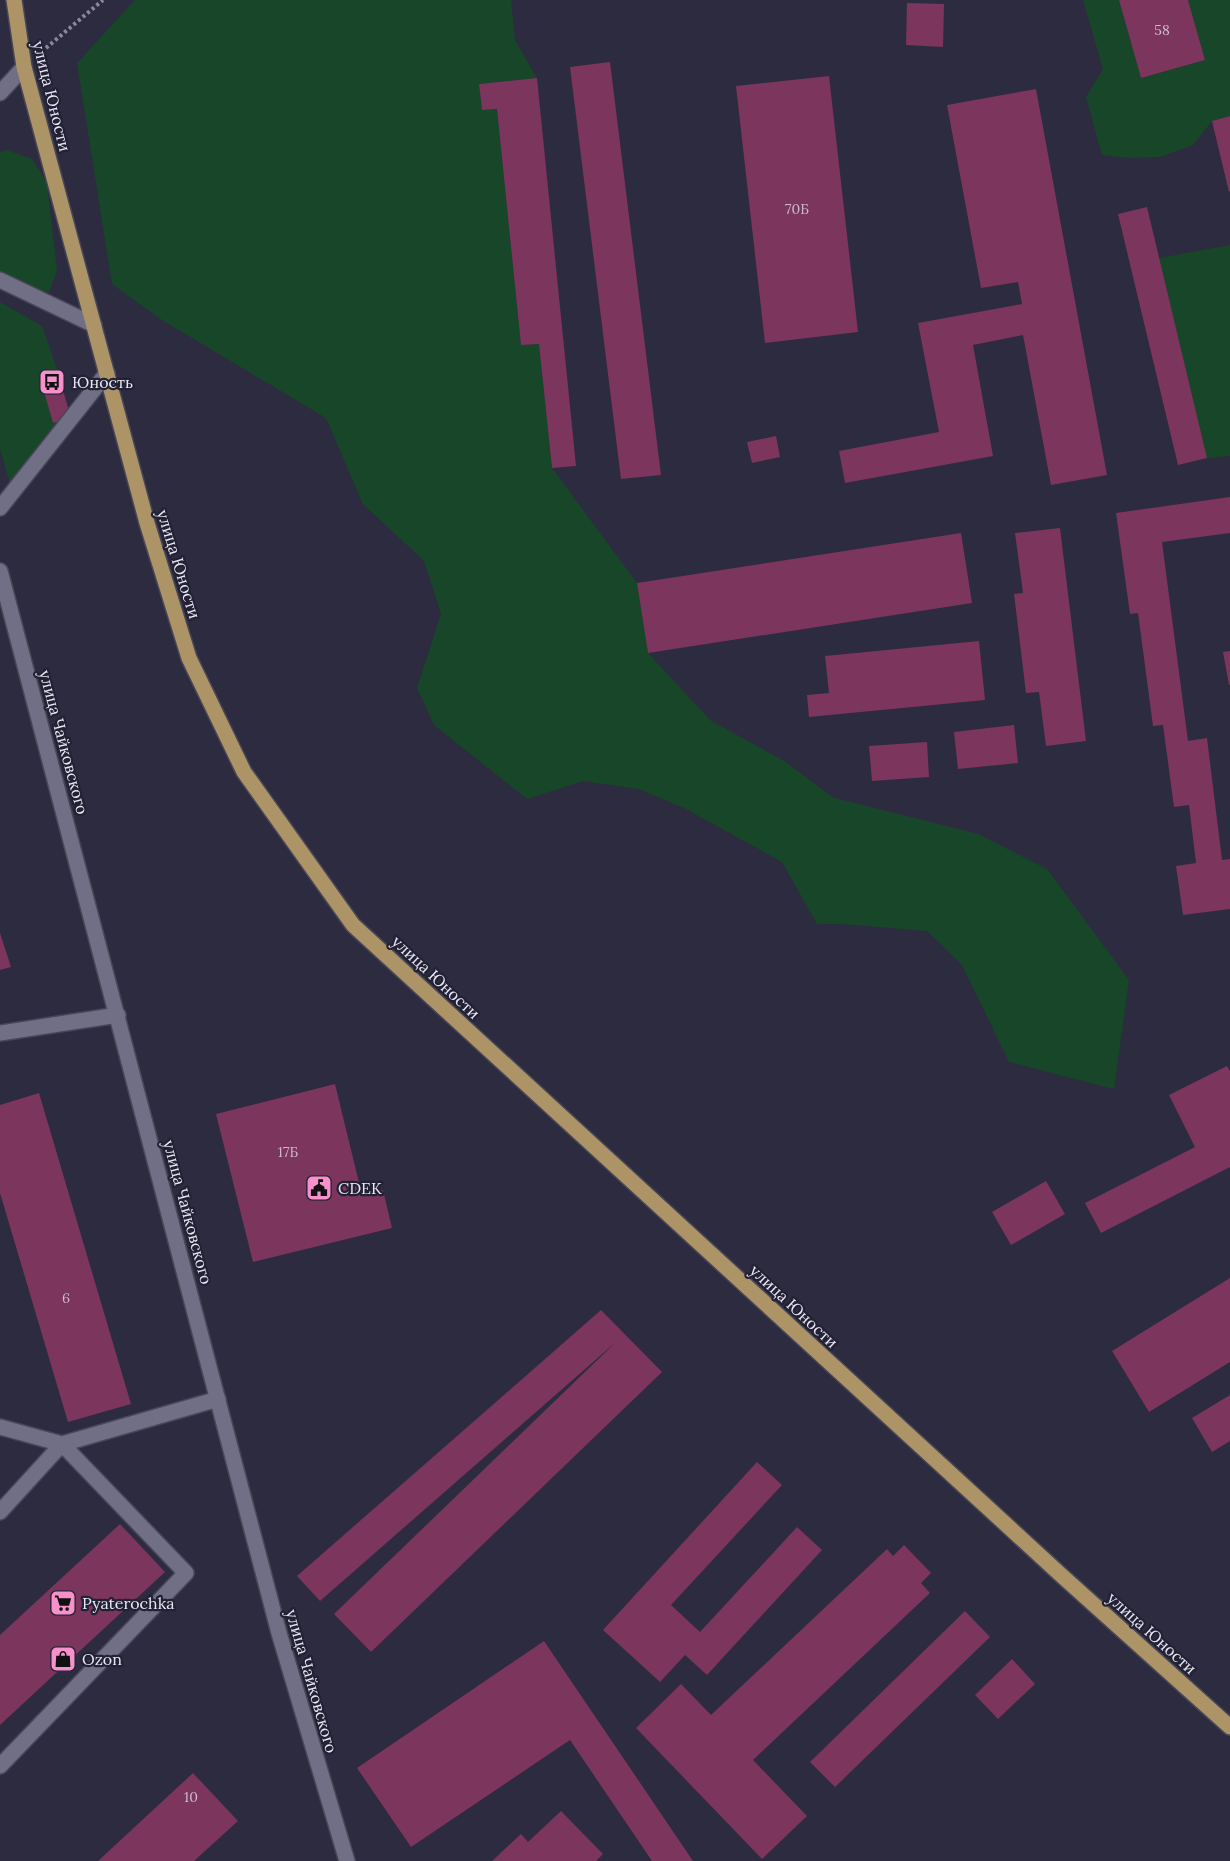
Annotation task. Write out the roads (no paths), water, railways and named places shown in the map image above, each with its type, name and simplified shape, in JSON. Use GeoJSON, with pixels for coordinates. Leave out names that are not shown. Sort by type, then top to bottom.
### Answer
{"type":"FeatureCollection","features":[{"type":"Feature","properties":{"kind":"main road","name":"улица Юности"},"geometry":{"type":"LineString","coordinates":[[14,0],[24,67],[147,523],[189,658],[243,772],[353,925],[1052,1568],[1230,1727]]}},
{"type":"Feature","properties":{"kind":"street"},"geometry":{"type":"LineString","coordinates":[[0,93],[24,67]]}},
{"type":"Feature","properties":{"kind":"street"},"geometry":{"type":"LineString","coordinates":[[0,280],[94,325]]}},
{"type":"Feature","properties":{"kind":"street"},"geometry":{"type":"LineString","coordinates":[[0,508],[107,373]]}},
{"type":"Feature","properties":{"kind":"street","name":"улица Чайковского"},"geometry":{"type":"LineString","coordinates":[[0,571],[279,1633],[346,1861]]}},
{"type":"Feature","properties":{"kind":"street"},"geometry":{"type":"LineString","coordinates":[[0,1033],[118,1015]]}},
{"type":"Feature","properties":{"kind":"street"},"geometry":{"type":"LineString","coordinates":[[0,1512],[62,1444],[218,1399]]}},
{"type":"Feature","properties":{"kind":"street"},"geometry":{"type":"LineString","coordinates":[[0,1427],[62,1444],[186,1573],[0,1766]]}},
{"type":"Feature","properties":{"kind":"place","name":"Юность"},"geometry":{"type":"Point","coordinates":[52,382]}},
{"type":"Feature","properties":{"kind":"place","name":"CDEK"},"geometry":{"type":"Point","coordinates":[319,1188]}},
{"type":"Feature","properties":{"kind":"place","name":"Pyaterochka"},"geometry":{"type":"Point","coordinates":[63,1603]}},
{"type":"Feature","properties":{"kind":"place","name":"Ozon"},"geometry":{"type":"Point","coordinates":[63,1659]}}]}
